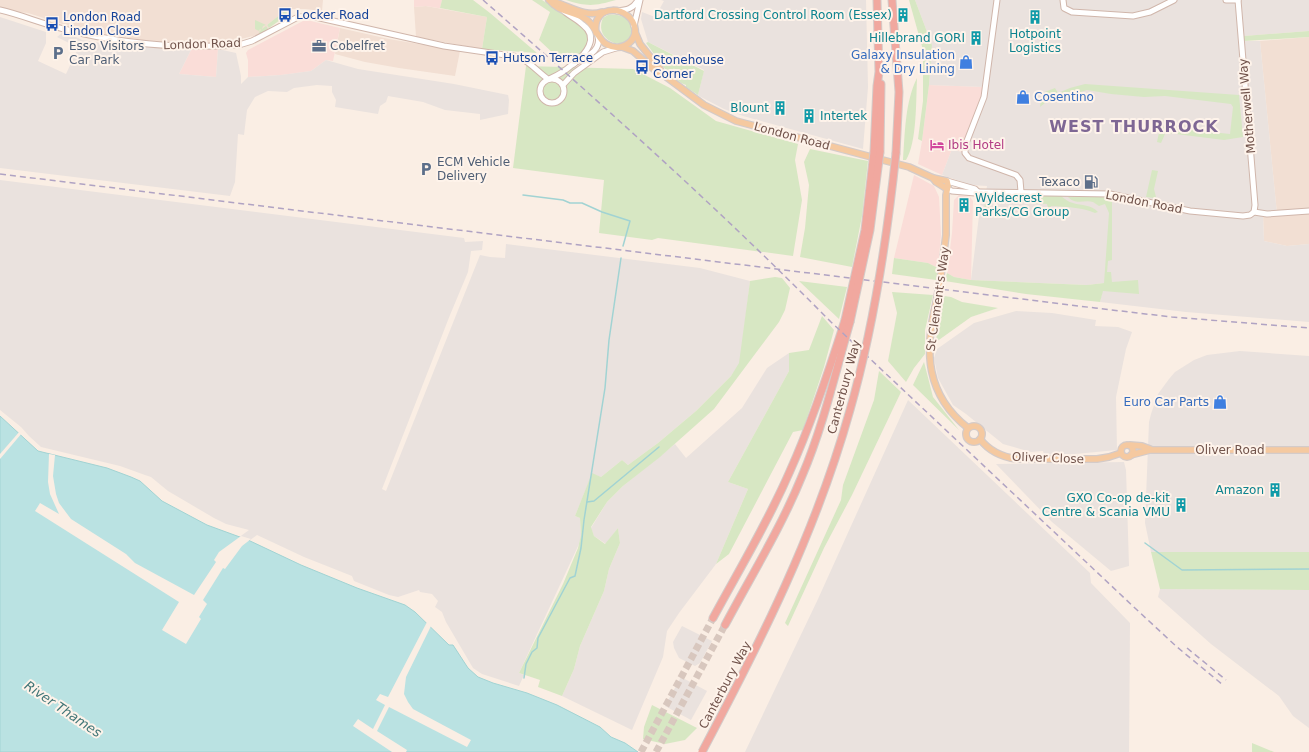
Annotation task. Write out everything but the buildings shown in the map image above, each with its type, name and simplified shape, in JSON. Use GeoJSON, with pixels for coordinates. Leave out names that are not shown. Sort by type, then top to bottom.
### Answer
{"type":"FeatureCollection","features":[{"type":"Feature","properties":{"kind":"highway","name":"Canterbury Way"},"geometry":{"type":"LineString","coordinates":[[725,625],[784,515],[803,475],[817,435],[841,343],[848,305],[861,252],[877,152],[877,86],[879,72],[877,0]]}},
{"type":"Feature","properties":{"kind":"highway","name":"Canterbury Way"},"geometry":{"type":"LineString","coordinates":[[702,752],[745,671],[780,600],[804,544],[838,451],[859,377],[875,303],[887,231],[896,153],[899,92],[892,0]]}},
{"type":"Feature","properties":{"kind":"highway","name":"Canterbury Way"},"geometry":{"type":"LineString","coordinates":[[713,618],[772,509],[790,472],[815,413],[841,343]]}},
{"type":"Feature","properties":{"kind":"main road"},"geometry":{"type":"LineString","coordinates":[[550,1],[588,13],[597,14],[616,11],[629,17],[634,26],[635,32],[630,42],[619,47],[605,44],[588,21],[563,10],[550,1]]}},
{"type":"Feature","properties":{"kind":"main road"},"geometry":{"type":"LineString","coordinates":[[597,35],[595,24],[599,16],[606,12]]}},
{"type":"Feature","properties":{"kind":"main road","name":"London Road"},"geometry":{"type":"LineString","coordinates":[[635,32],[640,44],[660,69],[661,73]]}},
{"type":"Feature","properties":{"kind":"main road","name":"London Road"},"geometry":{"type":"LineString","coordinates":[[619,47],[630,49],[657,72],[661,73],[704,105],[736,121],[909,167],[933,178],[947,181]]}},
{"type":"Feature","properties":{"kind":"main road","name":"London Road"},"geometry":{"type":"LineString","coordinates":[[933,178],[936,182],[947,189]]}},
{"type":"Feature","properties":{"kind":"main road","name":"St Clement's Way"},"geometry":{"type":"LineString","coordinates":[[947,181],[946,235],[941,275],[931,327],[930,348],[933,376],[938,391],[948,409],[968,428]]}},
{"type":"Feature","properties":{"kind":"main road","name":"St Clement's Way"},"geometry":{"type":"LineString","coordinates":[[974,426],[980,429],[982,433],[980,439],[976,442],[968,439],[966,432],[968,428],[974,426]]}},
{"type":"Feature","properties":{"kind":"main road","name":"Oliver Close"},"geometry":{"type":"LineString","coordinates":[[980,439],[992,450],[1004,456],[1016,459],[1097,459],[1110,457],[1121,453]]}},
{"type":"Feature","properties":{"kind":"main road"},"geometry":{"type":"LineString","coordinates":[[1126,445],[1130,445],[1133,450],[1131,455],[1125,457],[1121,453],[1123,446],[1126,445]]}},
{"type":"Feature","properties":{"kind":"main road","name":"Oliver Road"},"geometry":{"type":"LineString","coordinates":[[1130,445],[1142,446],[1150,450]]}},
{"type":"Feature","properties":{"kind":"main road","name":"Oliver Road"},"geometry":{"type":"LineString","coordinates":[[1131,455],[1150,450],[1309,450]]}},
{"type":"Feature","properties":{"kind":"street"},"geometry":{"type":"LineString","coordinates":[[616,11],[630,10],[639,0]]}},
{"type":"Feature","properties":{"kind":"street"},"geometry":{"type":"LineString","coordinates":[[634,26],[639,0]]}},
{"type":"Feature","properties":{"kind":"street"},"geometry":{"type":"LineString","coordinates":[[997,0],[984,97],[965,146],[965,153],[969,158],[1016,175],[1020,180],[1021,192]]}},
{"type":"Feature","properties":{"kind":"street"},"geometry":{"type":"LineString","coordinates":[[1063,0],[1064,8],[1072,12],[1133,16],[1150,12],[1174,0]]}},
{"type":"Feature","properties":{"kind":"street"},"geometry":{"type":"LineString","coordinates":[[1226,0],[1238,0]]}},
{"type":"Feature","properties":{"kind":"street","name":"Motherwell Way"},"geometry":{"type":"LineString","coordinates":[[1238,0],[1255,205],[1254,212]]}},
{"type":"Feature","properties":{"kind":"street","name":"London Road"},"geometry":{"type":"LineString","coordinates":[[0,10],[66,30],[160,45],[239,44],[252,41],[298,17],[311,16],[444,46],[519,57],[529,63],[537,72],[549,79]]}},
{"type":"Feature","properties":{"kind":"street"},"geometry":{"type":"LineString","coordinates":[[563,10],[585,26],[590,34],[590,45],[574,64]]}},
{"type":"Feature","properties":{"kind":"street"},"geometry":{"type":"LineString","coordinates":[[549,79],[559,81],[563,85],[564,92],[561,99],[556,103],[545,101],[539,91],[541,85],[549,79],[590,55],[598,43],[597,35]]}},
{"type":"Feature","properties":{"kind":"street"},"geometry":{"type":"LineString","coordinates":[[563,85],[574,73],[603,52],[619,47]]}},
{"type":"Feature","properties":{"kind":"street"},"geometry":{"type":"LineString","coordinates":[[537,72],[541,85]]}},
{"type":"Feature","properties":{"kind":"street","name":"London Road"},"geometry":{"type":"LineString","coordinates":[[947,181],[975,189],[978,192]]}},
{"type":"Feature","properties":{"kind":"street","name":"London Road"},"geometry":{"type":"LineString","coordinates":[[947,189],[952,191],[975,193],[1021,192],[1110,194],[1190,211],[1243,216],[1250,215],[1254,212],[1267,214],[1309,212]]}},
{"type":"Feature","properties":{"kind":"shaded area"},"geometry":{"type":"Polygon","coordinates":[[[0,0],[323,0],[322,11],[288,9],[267,25],[269,28],[261,34],[227,42],[167,44],[81,30],[28,13],[0,10],[0,0]]]}},
{"type":"Feature","properties":{"kind":"shaded area"},"geometry":{"type":"Polygon","coordinates":[[[414,0],[442,0],[440,8],[438,8],[426,6],[414,7],[414,0]]]}},
{"type":"Feature","properties":{"kind":"shaded area"},"geometry":{"type":"Polygon","coordinates":[[[661,0],[866,0],[868,87],[863,149],[743,116],[724,109],[699,96],[704,70],[648,42],[641,19],[642,12],[655,17],[664,1],[661,0]]]}},
{"type":"Feature","properties":{"kind":"shaded area"},"geometry":{"type":"Polygon","coordinates":[[[915,0],[1309,0],[1309,31],[1244,36],[1244,41],[1260,41],[1277,214],[1263,214],[1264,241],[1287,246],[1309,244],[1309,322],[1186,312],[1100,302],[1104,283],[1087,285],[971,280],[981,200],[986,192],[987,186],[971,185],[942,175],[952,149],[964,153],[985,87],[929,85],[932,45],[915,0]]]}},
{"type":"Feature","properties":{"kind":"shaded area"},"geometry":{"type":"Polygon","coordinates":[[[426,6],[487,17],[482,49],[416,37],[414,7],[426,6]]]}},
{"type":"Feature","properties":{"kind":"shaded area"},"geometry":{"type":"Polygon","coordinates":[[[0,17],[46,32],[46,43],[38,61],[66,74],[79,46],[75,46],[57,37],[62,33],[72,35],[82,40],[129,47],[138,46],[191,50],[179,74],[216,77],[218,49],[236,53],[241,76],[241,84],[248,77],[311,71],[326,60],[358,69],[454,84],[508,95],[508,114],[480,120],[480,114],[445,110],[423,102],[388,96],[386,102],[380,106],[378,114],[335,107],[336,100],[332,92],[332,86],[317,85],[294,88],[287,92],[268,91],[255,97],[247,110],[244,135],[238,134],[235,182],[230,196],[0,168],[0,17]]]}},
{"type":"Feature","properties":{"kind":"shaded area"},"geometry":{"type":"Polygon","coordinates":[[[303,21],[311,21],[340,28],[333,61],[326,60],[311,71],[248,77],[248,60],[246,53],[248,50],[303,21]]]}},
{"type":"Feature","properties":{"kind":"shaded area"},"geometry":{"type":"Polygon","coordinates":[[[340,28],[389,39],[460,51],[455,76],[365,62],[335,54],[340,28]]]}},
{"type":"Feature","properties":{"kind":"shaded area"},"geometry":{"type":"Polygon","coordinates":[[[1309,37],[1309,244],[1287,246],[1264,241],[1263,214],[1277,214],[1260,41],[1309,37]]]}},
{"type":"Feature","properties":{"kind":"shaded area"},"geometry":{"type":"Polygon","coordinates":[[[218,49],[216,77],[179,74],[191,50],[218,49]]]}},
{"type":"Feature","properties":{"kind":"shaded area"},"geometry":{"type":"Polygon","coordinates":[[[929,85],[985,87],[965,153],[952,149],[942,175],[918,164],[929,85]]]}},
{"type":"Feature","properties":{"kind":"shaded area"},"geometry":{"type":"Polygon","coordinates":[[[914,175],[934,186],[939,197],[941,235],[938,268],[928,263],[894,258],[914,175]]]}},
{"type":"Feature","properties":{"kind":"shaded area"},"geometry":{"type":"Polygon","coordinates":[[[0,180],[464,238],[465,242],[483,241],[482,250],[471,251],[468,272],[382,489],[386,491],[480,255],[505,258],[506,244],[700,268],[750,281],[740,363],[731,376],[696,411],[658,443],[628,465],[622,460],[601,477],[592,474],[575,516],[580,518],[581,535],[579,544],[519,673],[524,675],[519,686],[482,674],[473,668],[446,622],[442,612],[435,607],[438,601],[432,594],[420,592],[419,590],[398,597],[389,595],[354,581],[352,576],[304,557],[257,535],[242,546],[225,569],[223,568],[203,600],[229,640],[295,682],[292,687],[245,657],[247,653],[228,641],[212,617],[204,615],[208,614],[202,612],[199,617],[201,619],[186,644],[162,630],[179,602],[35,511],[40,503],[59,514],[50,494],[47,475],[49,454],[55,455],[53,476],[56,494],[59,503],[71,519],[126,554],[135,563],[195,595],[216,562],[214,560],[219,552],[249,530],[226,524],[214,518],[168,491],[151,477],[120,466],[41,447],[21,427],[0,410],[0,180]]]}},
{"type":"Feature","properties":{"kind":"shaded area"},"geometry":{"type":"Polygon","coordinates":[[[959,195],[970,197],[973,201],[971,280],[954,277],[947,273],[954,200],[959,195]]]}},
{"type":"Feature","properties":{"kind":"shaded area"},"geometry":{"type":"Polygon","coordinates":[[[1016,311],[1052,313],[1096,320],[1095,326],[1118,327],[1132,332],[1126,349],[1116,397],[1117,450],[1044,455],[1043,451],[1031,452],[1003,444],[953,405],[938,378],[934,358],[937,349],[974,323],[1016,311]]]}},
{"type":"Feature","properties":{"kind":"shaded area"},"geometry":{"type":"Polygon","coordinates":[[[1240,351],[1309,356],[1309,552],[1151,552],[1145,523],[1149,422],[1158,394],[1175,372],[1194,360],[1207,355],[1240,351]]]}},
{"type":"Feature","properties":{"kind":"shaded area"},"geometry":{"type":"Polygon","coordinates":[[[789,353],[789,371],[728,482],[748,489],[716,564],[667,631],[663,657],[632,730],[562,696],[574,669],[580,646],[604,591],[609,569],[620,543],[618,528],[606,544],[594,536],[591,528],[607,502],[623,486],[675,444],[686,458],[742,408],[767,368],[789,353]]]}},
{"type":"Feature","properties":{"kind":"shaded area"},"geometry":{"type":"Polygon","coordinates":[[[908,400],[1090,573],[1091,583],[1130,623],[1129,752],[745,752],[818,599],[908,400]]]}},
{"type":"Feature","properties":{"kind":"shaded area"},"geometry":{"type":"Polygon","coordinates":[[[1124,462],[1126,470],[1129,566],[1111,571],[1052,522],[996,464],[1124,462]]]}},
{"type":"Feature","properties":{"kind":"shaded area"},"geometry":{"type":"Polygon","coordinates":[[[1160,589],[1309,590],[1309,728],[1293,716],[1279,696],[1211,644],[1158,597],[1160,589]]]}},
{"type":"Feature","properties":{"kind":"shaded area"},"geometry":{"type":"Polygon","coordinates":[[[682,626],[712,641],[700,663],[695,666],[679,658],[674,648],[673,642],[682,626]]]}},
{"type":"Feature","properties":{"kind":"shaded area"},"geometry":{"type":"Polygon","coordinates":[[[681,677],[707,691],[691,720],[665,706],[681,677]]]}},
{"type":"Feature","properties":{"kind":"green space"},"geometry":{"type":"Polygon","coordinates":[[[442,0],[473,0],[537,53],[482,49],[487,17],[440,8],[442,0]]]}},
{"type":"Feature","properties":{"kind":"green space"},"geometry":{"type":"Polygon","coordinates":[[[532,0],[542,0],[583,26],[589,35],[588,46],[584,52],[576,55],[554,54],[539,40],[550,12],[532,0]]]}},
{"type":"Feature","properties":{"kind":"green space"},"geometry":{"type":"Polygon","coordinates":[[[566,0],[616,0],[602,4],[586,5],[566,0]]]}},
{"type":"Feature","properties":{"kind":"green space"},"geometry":{"type":"Polygon","coordinates":[[[909,0],[915,0],[932,45],[922,141],[918,139],[923,101],[923,50],[909,0]]]}},
{"type":"Feature","properties":{"kind":"green space"},"geometry":{"type":"Polygon","coordinates":[[[286,10],[287,14],[269,28],[267,25],[286,10]]]}},
{"type":"Feature","properties":{"kind":"green space"},"geometry":{"type":"Polygon","coordinates":[[[608,15],[624,17],[630,22],[633,30],[630,39],[619,44],[610,41],[604,36],[601,23],[603,18],[608,15]]]}},
{"type":"Feature","properties":{"kind":"green space"},"geometry":{"type":"Polygon","coordinates":[[[255,20],[266,25],[263,26],[262,29],[266,26],[268,29],[260,34],[260,29],[259,31],[255,29],[255,20]]]}},
{"type":"Feature","properties":{"kind":"green space"},"geometry":{"type":"Polygon","coordinates":[[[1309,31],[1309,37],[1244,41],[1244,36],[1309,31]]]}},
{"type":"Feature","properties":{"kind":"green space"},"geometry":{"type":"Polygon","coordinates":[[[648,42],[704,71],[698,95],[665,69],[646,43],[648,42]]]}},
{"type":"Feature","properties":{"kind":"green space"},"geometry":{"type":"Polygon","coordinates":[[[526,66],[633,69],[670,88],[716,121],[798,144],[795,160],[802,200],[793,256],[658,238],[652,240],[599,233],[604,180],[513,168],[526,66]]]}},
{"type":"Feature","properties":{"kind":"green space"},"geometry":{"type":"Polygon","coordinates":[[[917,78],[914,132],[910,152],[906,160],[903,160],[908,107],[917,78]]]}},
{"type":"Feature","properties":{"kind":"green space"},"geometry":{"type":"Polygon","coordinates":[[[1085,84],[1239,95],[1243,137],[1224,140],[1168,133],[1165,134],[1161,143],[1157,142],[1160,128],[1164,127],[1230,134],[1233,107],[1231,104],[1165,96],[1144,97],[1111,94],[1087,90],[1061,98],[1051,98],[1040,107],[1042,93],[1055,88],[1058,93],[1085,84]]]}},
{"type":"Feature","properties":{"kind":"green space"},"geometry":{"type":"Polygon","coordinates":[[[810,149],[868,161],[862,216],[852,267],[800,257],[805,228],[809,185],[804,162],[810,149]]]}},
{"type":"Feature","properties":{"kind":"green space"},"geometry":{"type":"Polygon","coordinates":[[[1152,170],[1158,171],[1154,189],[1156,197],[1154,198],[1146,197],[1152,170]]]}},
{"type":"Feature","properties":{"kind":"green space"},"geometry":{"type":"Polygon","coordinates":[[[988,196],[1061,196],[1070,202],[1089,206],[1098,212],[1095,213],[1079,208],[1051,206],[1050,209],[1048,209],[1047,204],[992,201],[992,205],[986,214],[984,214],[985,198],[988,196]]]}},
{"type":"Feature","properties":{"kind":"green space"},"geometry":{"type":"Polygon","coordinates":[[[1092,196],[1109,198],[1112,202],[1112,260],[1108,261],[1107,272],[1111,272],[1112,282],[1138,280],[1139,294],[1103,291],[1100,302],[1026,294],[945,281],[947,273],[954,277],[971,280],[1087,285],[1104,283],[1109,213],[1105,204],[1099,206],[1090,201],[1077,202],[1068,197],[1092,196]]]}},
{"type":"Feature","properties":{"kind":"green space"},"geometry":{"type":"Polygon","coordinates":[[[894,258],[928,263],[938,268],[936,280],[892,274],[894,258]]]}},
{"type":"Feature","properties":{"kind":"green space"},"geometry":{"type":"Polygon","coordinates":[[[775,277],[782,278],[790,288],[785,310],[779,322],[714,409],[660,457],[623,486],[607,502],[591,527],[594,536],[605,544],[618,528],[620,543],[609,569],[604,591],[580,646],[574,669],[562,696],[538,687],[540,680],[519,673],[563,584],[578,548],[581,535],[580,518],[575,516],[592,473],[601,477],[622,460],[628,465],[658,443],[696,411],[731,376],[739,363],[750,281],[775,277]]]}},
{"type":"Feature","properties":{"kind":"green space"},"geometry":{"type":"Polygon","coordinates":[[[799,281],[847,287],[839,319],[799,281]]]}},
{"type":"Feature","properties":{"kind":"green space"},"geometry":{"type":"Polygon","coordinates":[[[892,292],[933,295],[925,330],[925,354],[914,368],[906,382],[888,361],[897,313],[892,292]]]}},
{"type":"Feature","properties":{"kind":"green space"},"geometry":{"type":"Polygon","coordinates":[[[944,296],[951,297],[962,302],[998,308],[971,317],[936,342],[939,314],[944,296]]]}},
{"type":"Feature","properties":{"kind":"green space"},"geometry":{"type":"Polygon","coordinates":[[[822,316],[834,330],[824,367],[803,430],[793,432],[729,554],[716,564],[748,489],[728,482],[789,371],[789,353],[809,350],[822,316]]]}},
{"type":"Feature","properties":{"kind":"green space"},"geometry":{"type":"Polygon","coordinates":[[[924,362],[933,397],[959,430],[913,385],[924,362]]]}},
{"type":"Feature","properties":{"kind":"green space"},"geometry":{"type":"Polygon","coordinates":[[[879,371],[901,392],[852,495],[824,548],[788,626],[785,623],[841,500],[843,485],[874,400],[879,371]]]}},
{"type":"Feature","properties":{"kind":"green space"},"geometry":{"type":"Polygon","coordinates":[[[1151,552],[1309,552],[1309,590],[1160,589],[1151,552]]]}},
{"type":"Feature","properties":{"kind":"green space"},"geometry":{"type":"Polygon","coordinates":[[[652,705],[697,728],[685,740],[665,744],[643,739],[644,727],[652,705]]]}},
{"type":"Feature","properties":{"kind":"green space"},"geometry":{"type":"Polygon","coordinates":[[[1252,743],[1274,752],[1252,752],[1252,743]]]}},
{"type":"Feature","properties":{"kind":"water","name":"River Thames"},"geometry":{"type":"Polygon","coordinates":[[[0,416],[38,451],[107,468],[131,477],[140,481],[162,501],[207,525],[248,540],[301,565],[357,588],[405,605],[415,612],[449,645],[453,645],[468,668],[478,677],[527,693],[557,705],[600,727],[611,737],[625,743],[638,752],[0,752],[0,416]]]}},
{"type":"Feature","properties":{"kind":"pier"},"geometry":{"type":"Polygon","coordinates":[[[20,431],[22,433],[0,459],[0,454],[20,431]]]}},
{"type":"Feature","properties":{"kind":"pier"},"geometry":{"type":"Polygon","coordinates":[[[49,454],[55,455],[53,476],[59,503],[71,519],[126,554],[135,563],[194,595],[216,562],[214,560],[219,552],[241,536],[251,539],[242,546],[225,569],[223,568],[203,600],[207,604],[199,617],[201,619],[186,644],[162,630],[179,602],[35,511],[40,503],[59,514],[50,494],[48,482],[49,454]]]}},
{"type":"Feature","properties":{"kind":"pier"},"geometry":{"type":"Polygon","coordinates":[[[427,622],[431,626],[406,677],[404,694],[413,709],[471,740],[467,747],[389,707],[377,731],[407,750],[406,752],[392,752],[353,726],[358,719],[373,729],[385,705],[376,700],[380,694],[388,697],[427,622]]]}},
{"type":"Feature","properties":{"kind":"waterway"},"geometry":{"type":"LineString","coordinates":[[523,195],[563,200],[570,203],[582,203],[602,212],[630,221],[623,246]]}},
{"type":"Feature","properties":{"kind":"waterway"},"geometry":{"type":"LineString","coordinates":[[524,678],[526,664],[532,652],[537,648],[538,638],[570,578],[575,576],[581,548],[605,388],[609,340],[621,258]]}},
{"type":"Feature","properties":{"kind":"waterway"},"geometry":{"type":"LineString","coordinates":[[587,502],[594,501],[659,447]]}},
{"type":"Feature","properties":{"kind":"waterway"},"geometry":{"type":"LineString","coordinates":[[1145,543],[1182,570],[1309,569]]}},
{"type":"Feature","properties":{"kind":"tunnel"},"geometry":{"type":"LineString","coordinates":[[641,752],[713,618]]}},
{"type":"Feature","properties":{"kind":"tunnel"},"geometry":{"type":"LineString","coordinates":[[656,752],[725,625]]}},
{"type":"Feature","properties":{"kind":"railway"},"geometry":{"type":"LineString","coordinates":[[483,0],[660,158],[747,239],[831,322],[1136,609],[1177,647],[1223,685]]}},
{"type":"Feature","properties":{"kind":"railway"},"geometry":{"type":"LineString","coordinates":[[0,174],[1095,308],[1172,317],[1309,328]]}},
{"type":"Feature","properties":{"kind":"railway"},"geometry":{"type":"LineString","coordinates":[[1187,648],[1226,680]]}},
{"type":"Feature","properties":{"kind":"place","name":"Locker Road"},"geometry":{"type":"Point","coordinates":[285,15]}},
{"type":"Feature","properties":{"kind":"place","name":"Dartford Crossing Control Room (Essex)"},"geometry":{"type":"Point","coordinates":[903,15]}},
{"type":"Feature","properties":{"kind":"place","name":"Hotpoint Logistics"},"geometry":{"type":"Point","coordinates":[1035,17]}},
{"type":"Feature","properties":{"kind":"place","name":"London Road Lindon Close"},"geometry":{"type":"Point","coordinates":[52,24]}},
{"type":"Feature","properties":{"kind":"place","name":"Hillebrand GORI"},"geometry":{"type":"Point","coordinates":[976,38]}},
{"type":"Feature","properties":{"kind":"place","name":"Cobelfret"},"geometry":{"type":"Point","coordinates":[319,46]}},
{"type":"Feature","properties":{"kind":"place","name":"Esso Visitors Car Park"},"geometry":{"type":"Point","coordinates":[58,53]}},
{"type":"Feature","properties":{"kind":"place","name":"Hutson Terrace"},"geometry":{"type":"Point","coordinates":[492,58]}},
{"type":"Feature","properties":{"kind":"place","name":"Galaxy Insulation & Dry Lining"},"geometry":{"type":"Point","coordinates":[966,62]}},
{"type":"Feature","properties":{"kind":"place","name":"Stonehouse Corner"},"geometry":{"type":"Point","coordinates":[642,67]}},
{"type":"Feature","properties":{"kind":"place","name":"Cosentino"},"geometry":{"type":"Point","coordinates":[1023,97]}},
{"type":"Feature","properties":{"kind":"place","name":"Blount"},"geometry":{"type":"Point","coordinates":[780,108]}},
{"type":"Feature","properties":{"kind":"place","name":"Intertek"},"geometry":{"type":"Point","coordinates":[809,116]}},
{"type":"Feature","properties":{"kind":"place","name":"Ibis Hotel"},"geometry":{"type":"Point","coordinates":[937,145]}},
{"type":"Feature","properties":{"kind":"place","name":"ECM Vehicle Delivery"},"geometry":{"type":"Point","coordinates":[426,169]}},
{"type":"Feature","properties":{"kind":"place","name":"Texaco"},"geometry":{"type":"Point","coordinates":[1091,182]}},
{"type":"Feature","properties":{"kind":"place","name":"Wyldecrest Parks/CG Group"},"geometry":{"type":"Point","coordinates":[964,205]}},
{"type":"Feature","properties":{"kind":"place","name":"Euro Car Parts"},"geometry":{"type":"Point","coordinates":[1220,402]}},
{"type":"Feature","properties":{"kind":"place","name":"Amazon"},"geometry":{"type":"Point","coordinates":[1275,490]}},
{"type":"Feature","properties":{"kind":"place","name":"GXO Co-op de-kit Centre & Scania VMU"},"geometry":{"type":"Point","coordinates":[1181,505]}},
{"type":"Feature","properties":{"kind":"district","name":"WEST THURROCK"},"geometry":{"type":"Point","coordinates":[1134,126]}}]}
